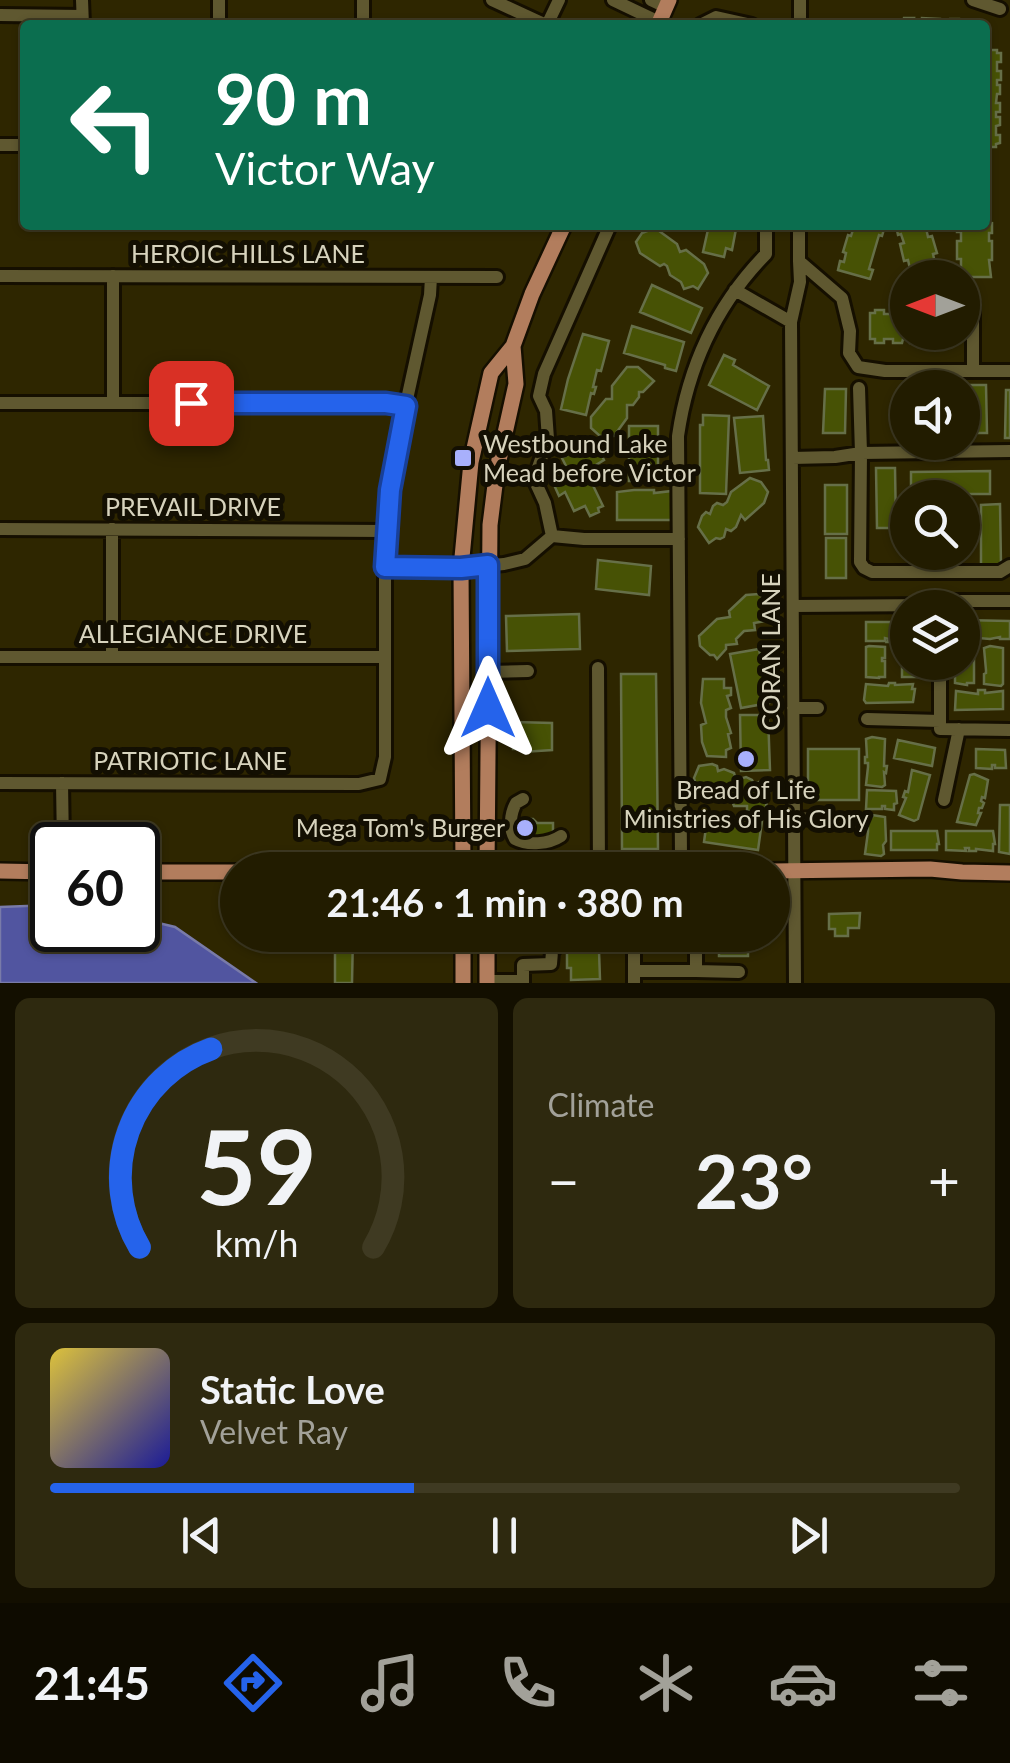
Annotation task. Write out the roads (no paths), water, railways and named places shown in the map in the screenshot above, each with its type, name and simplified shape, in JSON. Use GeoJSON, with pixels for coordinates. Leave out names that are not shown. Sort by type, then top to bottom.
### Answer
{"type":"FeatureCollection","features":[{"type":"Feature","properties":{"kind":"main road"},"geometry":{"type":"LineString","coordinates":[[463,852],[461,568],[474,443],[491,372],[513,346],[562,230]]}},
{"type":"Feature","properties":{"kind":"main road"},"geometry":{"type":"LineString","coordinates":[[487,852],[488,565],[492,500],[516,384],[513,346]]}},
{"type":"Feature","properties":{"kind":"main road"},"geometry":{"type":"LineString","coordinates":[[462,673],[488,672]]}},
{"type":"Feature","properties":{"kind":"main road"},"geometry":{"type":"LineString","coordinates":[[790,871],[930,868],[1010,873]]}},
{"type":"Feature","properties":{"kind":"main road"},"geometry":{"type":"LineString","coordinates":[[0,872],[30,872]]}},
{"type":"Feature","properties":{"kind":"main road"},"geometry":{"type":"LineString","coordinates":[[160,872],[220,872]]}},
{"type":"Feature","properties":{"kind":"main road"},"geometry":{"type":"LineString","coordinates":[[463,952],[463,983]]}},
{"type":"Feature","properties":{"kind":"main road"},"geometry":{"type":"LineString","coordinates":[[487,952],[487,982]]}},
{"type":"Feature","properties":{"kind":"street"},"geometry":{"type":"LineString","coordinates":[[0,15],[82,20],[82,0]]}},
{"type":"Feature","properties":{"kind":"street"},"geometry":{"type":"LineString","coordinates":[[492,0],[536,20]]}},
{"type":"Feature","properties":{"kind":"street"},"geometry":{"type":"LineString","coordinates":[[613,0],[660,11]]}},
{"type":"Feature","properties":{"kind":"street"},"geometry":{"type":"LineString","coordinates":[[973,0],[1000,9]]}},
{"type":"Feature","properties":{"kind":"street"},"geometry":{"type":"LineString","coordinates":[[552,536],[545,503],[534,479],[548,439],[546,411],[539,396],[544,374],[608,230]]}},
{"type":"Feature","properties":{"kind":"street"},"geometry":{"type":"LineString","coordinates":[[682,852],[678,436],[683,404],[710,327],[746,274],[766,254],[766,230]]}},
{"type":"Feature","properties":{"kind":"street","name":"CORAN LANE"},"geometry":{"type":"LineString","coordinates":[[795,983],[791,322],[800,282],[799,230]]}},
{"type":"Feature","properties":{"kind":"street"},"geometry":{"type":"LineString","coordinates":[[799,261],[842,298],[850,331],[849,352],[858,367],[890,372]]}},
{"type":"Feature","properties":{"kind":"street","name":"HEROIC HILLS LANE"},"geometry":{"type":"LineString","coordinates":[[0,276],[496,277]]}},
{"type":"Feature","properties":{"kind":"street"},"geometry":{"type":"LineString","coordinates":[[113,276],[113,403]]}},
{"type":"Feature","properties":{"kind":"street"},"geometry":{"type":"LineString","coordinates":[[385,657],[386,531],[392,476],[430,295],[430,277]]}},
{"type":"Feature","properties":{"kind":"street"},"geometry":{"type":"LineString","coordinates":[[736,290],[791,322]]}},
{"type":"Feature","properties":{"kind":"street"},"geometry":{"type":"LineString","coordinates":[[980,371],[1010,371]]}},
{"type":"Feature","properties":{"kind":"street"},"geometry":{"type":"LineString","coordinates":[[859,388],[860,562],[864,568],[872,572],[1000,572],[1010,567]]}},
{"type":"Feature","properties":{"kind":"street"},"geometry":{"type":"LineString","coordinates":[[0,403],[406,406]]}},
{"type":"Feature","properties":{"kind":"street"},"geometry":{"type":"LineString","coordinates":[[980,449],[1010,451]]}},
{"type":"Feature","properties":{"kind":"street"},"geometry":{"type":"LineString","coordinates":[[792,458],[890,452]]}},
{"type":"Feature","properties":{"kind":"street"},"geometry":{"type":"LineString","coordinates":[[497,469],[534,479]]}},
{"type":"Feature","properties":{"kind":"street","name":"PREVAIL DRIVE"},"geometry":{"type":"LineString","coordinates":[[0,530],[386,531]]}},
{"type":"Feature","properties":{"kind":"street"},"geometry":{"type":"LineString","coordinates":[[112,530],[112,657]]}},
{"type":"Feature","properties":{"kind":"street"},"geometry":{"type":"LineString","coordinates":[[385,567],[504,564],[525,559],[552,536],[679,540]]}},
{"type":"Feature","properties":{"kind":"street"},"geometry":{"type":"LineString","coordinates":[[980,601],[1010,601]]}},
{"type":"Feature","properties":{"kind":"street"},"geometry":{"type":"LineString","coordinates":[[793,606],[890,606]]}},
{"type":"Feature","properties":{"kind":"street","name":"ALLEGIANCE DRIVE"},"geometry":{"type":"LineString","coordinates":[[0,656],[385,657]]}},
{"type":"Feature","properties":{"kind":"street","name":"PATRIOTIC LANE"},"geometry":{"type":"LineString","coordinates":[[0,783],[360,784],[380,778],[385,763],[385,657]]}},
{"type":"Feature","properties":{"kind":"street"},"geometry":{"type":"LineString","coordinates":[[598,668],[599,852]]}},
{"type":"Feature","properties":{"kind":"street"},"geometry":{"type":"LineString","coordinates":[[488,672],[528,671]]}},
{"type":"Feature","properties":{"kind":"street"},"geometry":{"type":"LineString","coordinates":[[940,680],[940,729],[1010,730]]}},
{"type":"Feature","properties":{"kind":"street"},"geometry":{"type":"LineString","coordinates":[[794,708],[818,708]]}},
{"type":"Feature","properties":{"kind":"street"},"geometry":{"type":"LineString","coordinates":[[867,719],[940,720]]}},
{"type":"Feature","properties":{"kind":"street"},"geometry":{"type":"LineString","coordinates":[[944,800],[960,730]]}},
{"type":"Feature","properties":{"kind":"street"},"geometry":{"type":"LineString","coordinates":[[62,783],[62,822]]}},
{"type":"Feature","properties":{"kind":"street"},"geometry":{"type":"LineString","coordinates":[[523,798],[516,802],[511,817],[514,839],[552,842],[561,836]]}},
{"type":"Feature","properties":{"kind":"street"},"geometry":{"type":"LineString","coordinates":[[794,818],[816,818]]}},
{"type":"Feature","properties":{"kind":"street"},"geometry":{"type":"LineString","coordinates":[[487,982],[523,982],[523,965],[551,964],[552,952]]}},
{"type":"Feature","properties":{"kind":"street"},"geometry":{"type":"LineString","coordinates":[[696,952],[696,971]]}},
{"type":"Feature","properties":{"kind":"street"},"geometry":{"type":"LineString","coordinates":[[634,977],[696,971],[740,972]]}},
{"type":"Feature","properties":{"kind":"place","name":"Westbound Lake Mead before Victor"},"geometry":{"type":"Point","coordinates":[463,458]}},
{"type":"Feature","properties":{"kind":"place","name":"Bread of Life Ministries of His Glory"},"geometry":{"type":"Point","coordinates":[746,759]}},
{"type":"Feature","properties":{"kind":"place","name":"Mega Tom's Burger"},"geometry":{"type":"Point","coordinates":[525,828]}}]}
